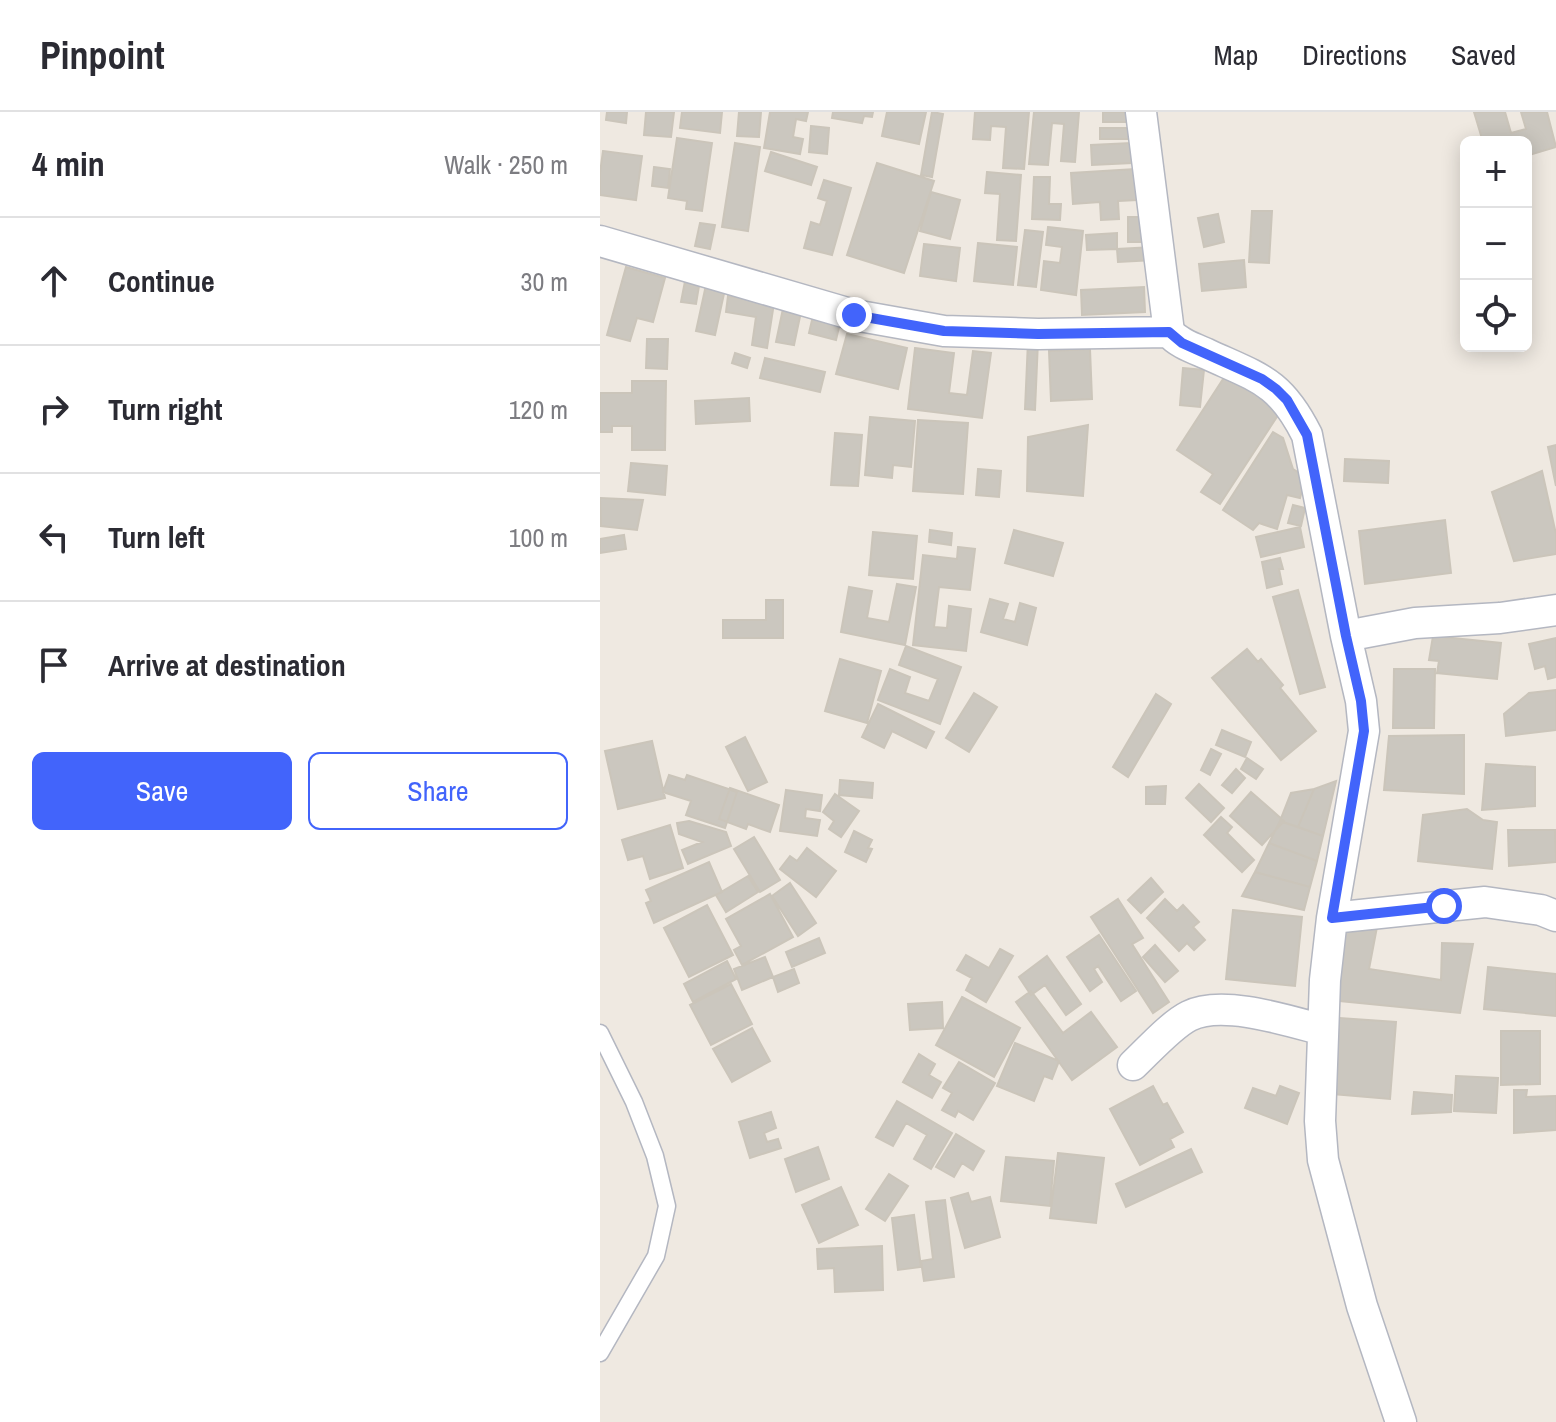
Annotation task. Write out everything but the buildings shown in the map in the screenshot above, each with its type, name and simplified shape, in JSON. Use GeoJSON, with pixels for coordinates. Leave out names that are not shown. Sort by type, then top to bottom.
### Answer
{"type":"FeatureCollection","features":[{"type":"Feature","properties":{"kind":"street"},"geometry":{"type":"LineString","coordinates":[[1141,112],[1169,332]]}},
{"type":"Feature","properties":{"kind":"street"},"geometry":{"type":"LineString","coordinates":[[600,241],[854,315],[944,331],[1038,334],[1169,332],[1182,343],[1262,379],[1287,400],[1307,435],[1361,701],[1364,731],[1332,918],[1325,980],[1320,1121],[1323,1160],[1362,1306],[1401,1422]]}},
{"type":"Feature","properties":{"kind":"street"},"geometry":{"type":"LineString","coordinates":[[1346,636],[1415,623],[1500,618],[1556,610]]}},
{"type":"Feature","properties":{"kind":"street"},"geometry":{"type":"LineString","coordinates":[[1332,918],[1485,902],[1541,910],[1556,916]]}},
{"type":"Feature","properties":{"kind":"street"},"geometry":{"type":"LineString","coordinates":[[1133,1065],[1189,1016],[1204,1011],[1228,1010],[1265,1015],[1323,1030]]}},
{"type":"Feature","properties":{"kind":"lane"},"geometry":{"type":"LineString","coordinates":[[600,1033],[634,1102],[655,1156],[667,1206],[656,1256],[600,1353]]}},
{"type":"Feature","properties":{"kind":"route"},"geometry":{"type":"LineString","coordinates":[[854,315],[944,331],[1038,334],[1169,332],[1182,343],[1262,379],[1287,400],[1307,435],[1361,701],[1364,731],[1332,918],[1444,906]]}}]}
